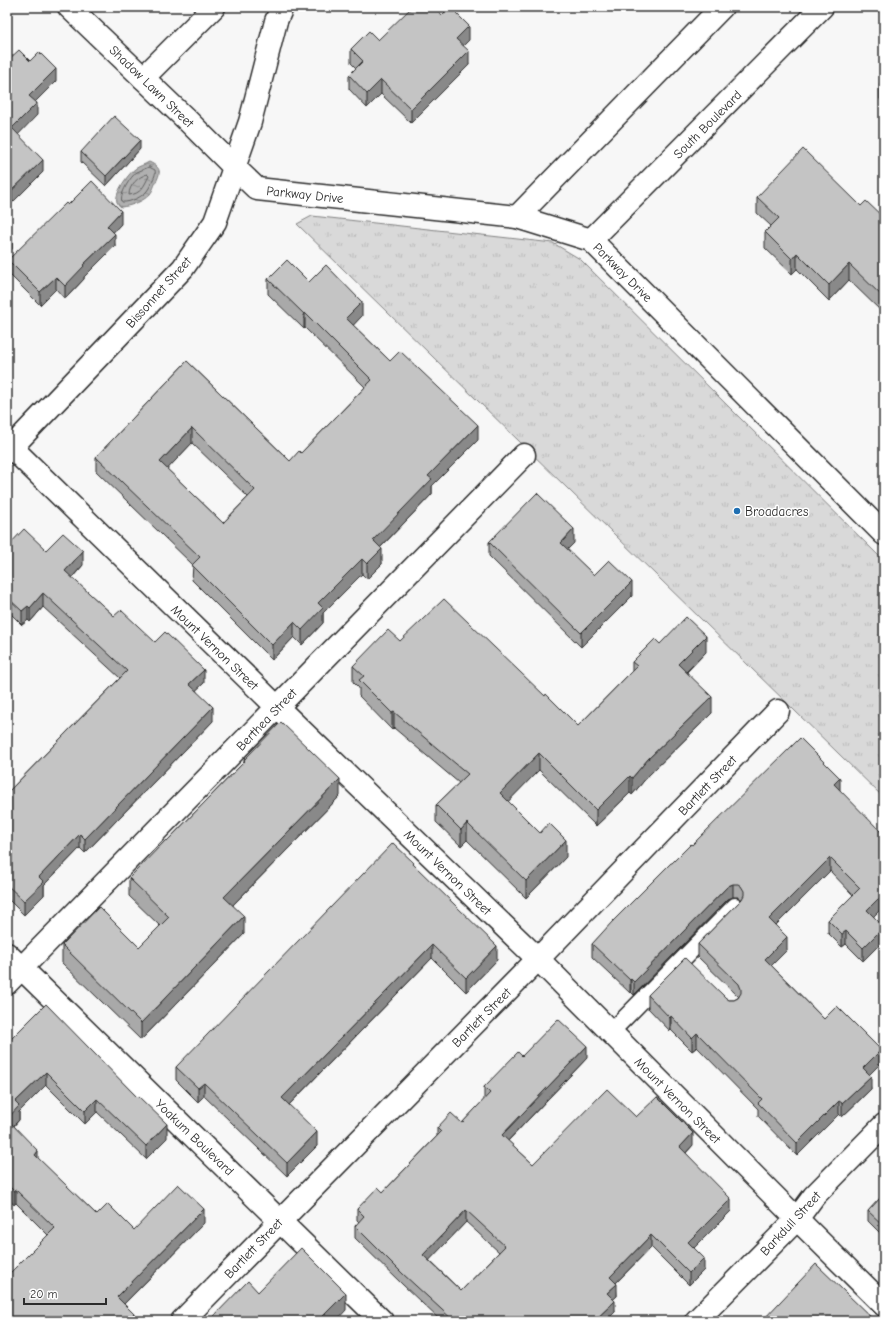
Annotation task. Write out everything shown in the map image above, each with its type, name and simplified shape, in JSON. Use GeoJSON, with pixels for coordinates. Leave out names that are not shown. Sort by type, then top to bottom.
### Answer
{"type":"FeatureCollection","features":[{"type":"Feature","properties":{"kind":"street","name":"Shadow Lawn Street"},"geometry":{"type":"LineString","coordinates":[[69,7],[234,167]]}},
{"type":"Feature","properties":{"kind":"street"},"geometry":{"type":"LineString","coordinates":[[143,78],[214,7]]}},
{"type":"Feature","properties":{"kind":"street","name":"Bissonnet Street"},"geometry":{"type":"LineString","coordinates":[[8,448],[183,268],[215,222],[250,122],[276,21],[282,7]]}},
{"type":"Feature","properties":{"kind":"street"},"geometry":{"type":"LineString","coordinates":[[517,217],[722,7]]}},
{"type":"Feature","properties":{"kind":"street","name":"South Boulevard"},"geometry":{"type":"LineString","coordinates":[[591,240],[822,7]]}},
{"type":"Feature","properties":{"kind":"street","name":"Parkway Drive"},"geometry":{"type":"LineString","coordinates":[[234,167],[257,189],[517,217],[591,240],[884,534]]}},
{"type":"Feature","properties":{"kind":"street","name":"Mount Vernon Street"},"geometry":{"type":"LineString","coordinates":[[8,448],[538,959],[796,1219],[884,1305]]}},
{"type":"Feature","properties":{"kind":"street","name":"Berthea Street"},"geometry":{"type":"LineString","coordinates":[[12,969],[277,707],[524,455]]}},
{"type":"Feature","properties":{"kind":"street","name":"Bartlett Street"},"geometry":{"type":"LineString","coordinates":[[182,1321],[538,959],[778,711]]}},
{"type":"Feature","properties":{"kind":"street","name":"Yoakum Boulevard"},"geometry":{"type":"LineString","coordinates":[[12,969],[280,1220],[382,1321]]}},
{"type":"Feature","properties":{"kind":"street","name":"Barkdull Street"},"geometry":{"type":"LineString","coordinates":[[696,1321],[796,1219],[814,1196],[884,1125]]}},
{"type":"Feature","properties":{"kind":"lane"},"geometry":{"type":"LineString","coordinates":[[611,1032],[689,962],[735,906]]}},
{"type":"Feature","properties":{"kind":"green space"},"geometry":{"type":"Polygon","coordinates":[[[312,216],[553,243],[580,259],[884,561],[884,798],[297,224],[312,216]]]}},
{"type":"Feature","properties":{"kind":"water"},"geometry":{"type":"Polygon","coordinates":[[[149,162],[156,166],[159,171],[151,192],[147,197],[138,203],[120,207],[117,202],[117,198],[122,184],[135,169],[149,162]]]}},
{"type":"Feature","properties":{"kind":"building"},"geometry":{"type":"Polygon","coordinates":[[[412,7],[435,7],[442,15],[450,7],[469,26],[456,39],[469,51],[411,109],[381,80],[367,94],[349,75],[363,61],[351,49],[369,31],[378,40],[412,7]]]}},
{"type":"Feature","properties":{"kind":"building"},"geometry":{"type":"Polygon","coordinates":[[[19,50],[30,61],[39,52],[56,69],[29,96],[37,103],[12,128],[43,160],[7,195],[7,61],[19,50]]]}},
{"type":"Feature","properties":{"kind":"building"},"geometry":{"type":"Polygon","coordinates":[[[884,79],[884,88],[880,83],[884,79]]]}},
{"type":"Feature","properties":{"kind":"building"},"geometry":{"type":"Polygon","coordinates":[[[114,116],[140,140],[106,176],[81,152],[114,116]]]}},
{"type":"Feature","properties":{"kind":"building"},"geometry":{"type":"Polygon","coordinates":[[[803,149],[861,206],[866,201],[884,218],[884,298],[849,264],[829,285],[797,253],[792,259],[765,232],[779,218],[757,197],[803,149]]]}},
{"type":"Feature","properties":{"kind":"building"},"geometry":{"type":"Polygon","coordinates":[[[92,181],[121,211],[107,226],[115,234],[83,265],[84,266],[65,286],[56,277],[40,292],[8,260],[66,203],[68,205],[92,181]]]}},
{"type":"Feature","properties":{"kind":"building"},"geometry":{"type":"Polygon","coordinates":[[[7,232],[12,237],[7,242],[7,232]]]}},
{"type":"Feature","properties":{"kind":"building"},"geometry":{"type":"Polygon","coordinates":[[[287,260],[309,282],[326,265],[362,302],[346,318],[390,361],[400,351],[478,425],[428,476],[432,479],[373,540],[382,549],[367,564],[362,559],[318,603],[323,608],[302,630],[294,622],[272,645],[192,565],[200,557],[96,457],[187,361],[290,461],[299,451],[301,453],[372,380],[305,313],[304,314],[268,279],[287,260]],[[192,428],[160,462],[223,523],[255,490],[192,428]]]}},
{"type":"Feature","properties":{"kind":"building"},"geometry":{"type":"Polygon","coordinates":[[[537,493],[574,529],[561,543],[594,575],[609,560],[632,582],[581,633],[489,542],[537,493]]]}},
{"type":"Feature","properties":{"kind":"building"},"geometry":{"type":"Polygon","coordinates":[[[24,529],[46,550],[63,533],[83,551],[65,571],[114,616],[121,610],[155,642],[165,632],[204,670],[189,684],[213,707],[85,839],[80,834],[39,877],[44,882],[24,901],[7,885],[7,793],[127,671],[43,593],[30,608],[28,606],[22,611],[7,597],[7,547],[24,529]]]}},
{"type":"Feature","properties":{"kind":"building"},"geometry":{"type":"Polygon","coordinates":[[[444,599],[545,696],[546,694],[578,726],[637,666],[632,662],[655,639],[660,644],[686,617],[706,636],[678,664],[712,697],[648,759],[632,778],[630,776],[596,810],[539,753],[500,793],[540,833],[549,823],[566,840],[526,881],[467,823],[461,830],[436,805],[468,774],[394,712],[392,713],[359,680],[364,676],[353,666],[388,630],[400,641],[444,599]]]}},
{"type":"Feature","properties":{"kind":"building"},"geometry":{"type":"Polygon","coordinates":[[[281,722],[340,779],[224,897],[244,916],[141,1023],[62,945],[99,907],[139,947],[169,917],[129,878],[245,761],[244,760],[281,722]]]}},
{"type":"Feature","properties":{"kind":"building"},"geometry":{"type":"Polygon","coordinates":[[[800,738],[840,778],[834,784],[884,835],[884,893],[867,910],[884,927],[863,948],[846,931],[842,934],[828,920],[860,888],[830,858],[769,919],[787,937],[765,959],[824,1019],[837,1006],[881,1050],[863,1068],[871,1076],[842,1103],[839,1101],[797,1143],[758,1103],[762,1099],[697,1033],[692,1038],[648,995],[685,958],[726,998],[729,1000],[734,1000],[738,998],[741,993],[739,984],[698,944],[742,899],[744,891],[741,886],[738,884],[733,884],[728,886],[634,982],[631,979],[630,980],[592,944],[671,863],[691,844],[692,845],[800,738]]]}},
{"type":"Feature","properties":{"kind":"building"},"geometry":{"type":"Polygon","coordinates":[[[393,843],[497,946],[466,978],[432,945],[282,1098],[317,1132],[287,1163],[204,1083],[198,1088],[176,1067],[393,843]]]}},
{"type":"Feature","properties":{"kind":"building"},"geometry":{"type":"Polygon","coordinates":[[[46,1004],[137,1097],[138,1096],[167,1124],[146,1146],[97,1099],[85,1111],[46,1072],[15,1102],[19,1106],[7,1119],[7,1048],[11,1044],[9,1041],[46,1004]]]}},
{"type":"Feature","properties":{"kind":"building"},"geometry":{"type":"Polygon","coordinates":[[[558,1019],[587,1046],[502,1135],[533,1164],[607,1089],[636,1117],[657,1097],[693,1133],[680,1147],[731,1199],[688,1242],[704,1258],[689,1273],[651,1235],[610,1277],[617,1284],[607,1293],[615,1301],[594,1321],[454,1321],[403,1274],[355,1226],[364,1216],[357,1209],[378,1187],[383,1192],[441,1132],[437,1128],[451,1113],[462,1123],[490,1093],[484,1087],[518,1052],[522,1056],[558,1019]],[[466,1210],[423,1255],[461,1291],[505,1246],[466,1210]]]}},
{"type":"Feature","properties":{"kind":"building"},"geometry":{"type":"Polygon","coordinates":[[[7,1119],[38,1151],[35,1155],[97,1215],[108,1204],[134,1230],[178,1184],[204,1209],[117,1297],[134,1314],[128,1321],[7,1321],[7,1276],[55,1228],[16,1190],[14,1191],[7,1184],[7,1119]]]}},
{"type":"Feature","properties":{"kind":"building"},"geometry":{"type":"Polygon","coordinates":[[[884,1194],[884,1226],[868,1211],[884,1194]]]}},
{"type":"Feature","properties":{"kind":"building"},"geometry":{"type":"Polygon","coordinates":[[[301,1248],[346,1293],[318,1321],[209,1321],[248,1281],[258,1292],[301,1248]]]}},
{"type":"Feature","properties":{"kind":"building"},"geometry":{"type":"Polygon","coordinates":[[[816,1264],[875,1321],[762,1321],[816,1264]]]}},
{"type":"Feature","properties":{"kind":"place","name":"Broadacres"},"geometry":{"type":"Point","coordinates":[737,511]}}]}
